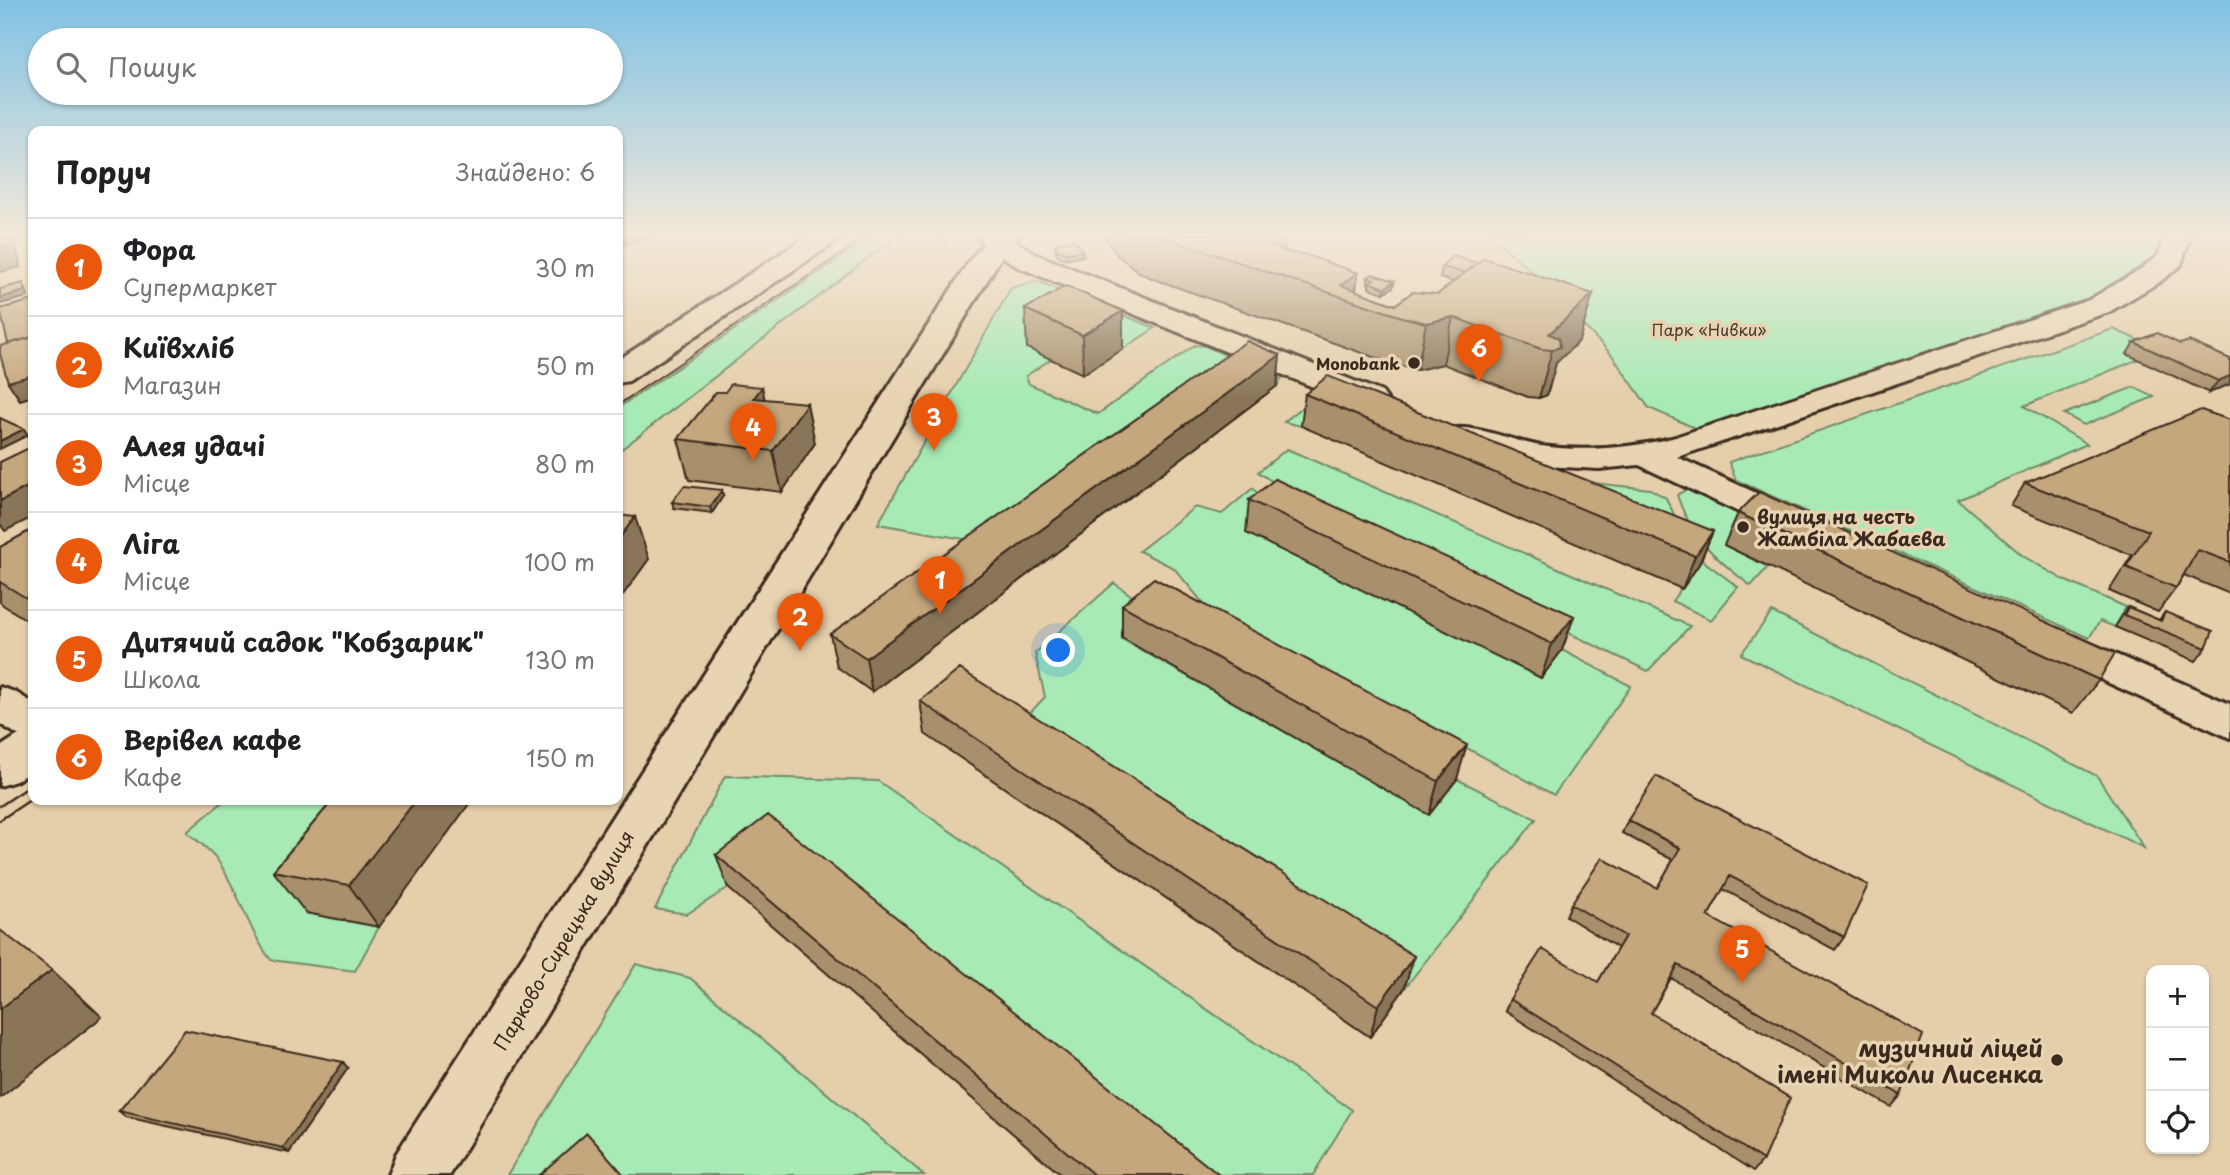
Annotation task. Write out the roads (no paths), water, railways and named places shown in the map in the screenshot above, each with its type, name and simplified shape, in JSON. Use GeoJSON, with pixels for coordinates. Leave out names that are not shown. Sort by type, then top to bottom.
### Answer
{"type":"FeatureCollection","features":[{"type":"Feature","properties":{"kind":"street"},"geometry":{"type":"LineString","coordinates":[[623,371],[746,289]]}},
{"type":"Feature","properties":{"kind":"street","name":"Парково-Сирецька вулиця"},"geometry":{"type":"LineString","coordinates":[[418,1175],[966,289]]}},
{"type":"Feature","properties":{"kind":"street"},"geometry":{"type":"LineString","coordinates":[[1097,289],[1393,408]]}},
{"type":"Feature","properties":{"kind":"street"},"geometry":{"type":"LineString","coordinates":[[1429,423],[1479,442],[1538,456],[1605,460],[1647,456],[2099,306],[2128,289]]}},
{"type":"Feature","properties":{"kind":"street"},"geometry":{"type":"LineString","coordinates":[[1647,456],[1821,536]]}},
{"type":"Feature","properties":{"kind":"street"},"geometry":{"type":"LineString","coordinates":[[2023,628],[2230,722]]}},
{"type":"Feature","properties":{"kind":"street"},"geometry":{"type":"LineString","coordinates":[[0,703],[28,721]]}},
{"type":"Feature","properties":{"kind":"street"},"geometry":{"type":"LineString","coordinates":[[0,769],[28,751]]}},
{"type":"Feature","properties":{"kind":"tram line"},"geometry":{"type":"LineString","coordinates":[[623,402],[790,289]]}},
{"type":"Feature","properties":{"kind":"tram line"},"geometry":{"type":"LineString","coordinates":[[0,806],[28,787]]}},
{"type":"Feature","properties":{"kind":"tram line"},"geometry":{"type":"LineString","coordinates":[[0,820],[28,801]]}},
{"type":"Feature","properties":{"kind":"place","name":"Monobank"},"geometry":{"type":"Point","coordinates":[1414,363]}},
{"type":"Feature","properties":{"kind":"place","name":"Верівел кафе"},"geometry":{"type":"Point","coordinates":[1479,382]}},
{"type":"Feature","properties":{"kind":"place","name":"Алея удачі"},"geometry":{"type":"Point","coordinates":[934,451]}},
{"type":"Feature","properties":{"kind":"place","name":"Ліга"},"geometry":{"type":"Point","coordinates":[753,461]}},
{"type":"Feature","properties":{"kind":"place","name":"вулиця на честь Жамбіла Жабаєва"},"geometry":{"type":"Point","coordinates":[1743,527]}},
{"type":"Feature","properties":{"kind":"place","name":"Фора"},"geometry":{"type":"Point","coordinates":[940,614]}},
{"type":"Feature","properties":{"kind":"place","name":"Київхліб"},"geometry":{"type":"Point","coordinates":[800,651]}},
{"type":"Feature","properties":{"kind":"place","name":"Дитячий садок \"Кобзарик\""},"geometry":{"type":"Point","coordinates":[1742,983]}},
{"type":"Feature","properties":{"kind":"place","name":"музичний ліцей імені Миколи Лисенка"},"geometry":{"type":"Point","coordinates":[2057,1060]}},
{"type":"Feature","properties":{"kind":"park label","name":"Парк «Нивки»"},"geometry":{"type":"Point","coordinates":[1709,329]}}]}
